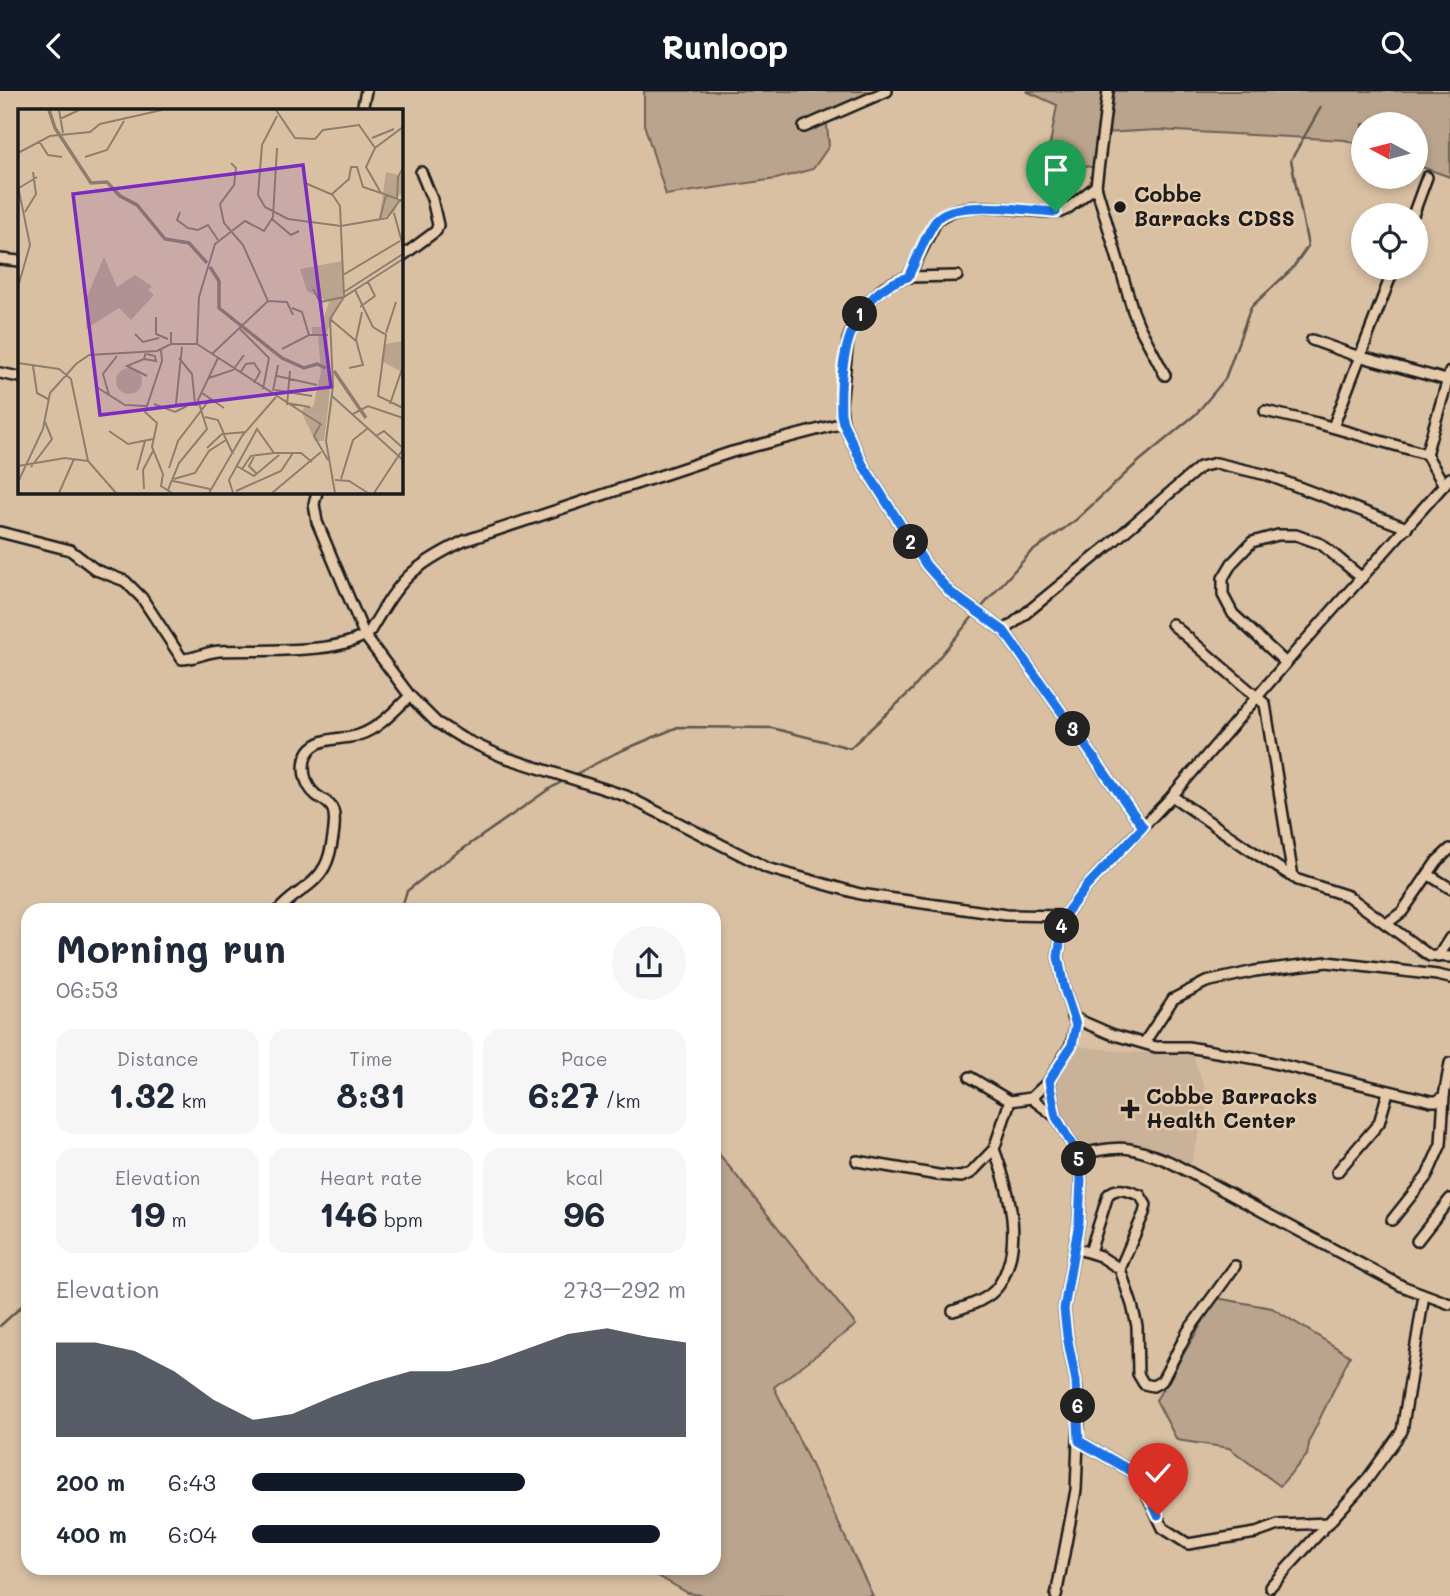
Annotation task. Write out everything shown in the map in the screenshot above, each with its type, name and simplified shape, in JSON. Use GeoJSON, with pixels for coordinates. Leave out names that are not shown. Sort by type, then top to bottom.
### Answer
{"type":"FeatureCollection","features":[{"type":"Feature","properties":{"kind":"street"},"geometry":{"type":"LineString","coordinates":[[362,109],[366,91]]}},
{"type":"Feature","properties":{"kind":"street"},"geometry":{"type":"LineString","coordinates":[[804,127],[887,91]]}},
{"type":"Feature","properties":{"kind":"street"},"geometry":{"type":"LineString","coordinates":[[1108,91],[1096,186],[1133,311],[1165,375]]}},
{"type":"Feature","properties":{"kind":"street"},"geometry":{"type":"LineString","coordinates":[[402,256],[436,230],[438,225],[421,171]]}},
{"type":"Feature","properties":{"kind":"street"},"geometry":{"type":"LineString","coordinates":[[908,277],[942,215],[967,208],[1060,212],[1068,209],[1096,186]]}},
{"type":"Feature","properties":{"kind":"street"},"geometry":{"type":"LineString","coordinates":[[0,259],[18,261]]}},
{"type":"Feature","properties":{"kind":"street"},"geometry":{"type":"LineString","coordinates":[[957,276],[908,277],[884,286],[866,304],[856,319],[848,340],[842,384],[843,423],[863,465],[926,565],[950,592],[1004,631],[1143,827]]}},
{"type":"Feature","properties":{"kind":"street"},"geometry":{"type":"LineString","coordinates":[[1333,427],[1389,280]]}},
{"type":"Feature","properties":{"kind":"street"},"geometry":{"type":"LineString","coordinates":[[1312,340],[1359,356],[1449,378],[1426,454]]}},
{"type":"Feature","properties":{"kind":"street"},"geometry":{"type":"LineString","coordinates":[[0,373],[18,377]]}},
{"type":"Feature","properties":{"kind":"street"},"geometry":{"type":"LineString","coordinates":[[970,1077],[1010,1101],[1031,1098],[1049,1081],[1072,1045],[1076,1025],[1058,957],[1064,916],[1086,887],[1172,796],[1447,482],[1426,454],[1265,411]]}},
{"type":"Feature","properties":{"kind":"street"},"geometry":{"type":"LineString","coordinates":[[0,532],[70,550],[96,570],[125,581],[142,598],[183,659],[218,651],[309,648],[349,642],[365,636],[398,585],[411,572],[430,558],[464,541],[732,452],[843,423]]}},
{"type":"Feature","properties":{"kind":"street"},"geometry":{"type":"LineString","coordinates":[[1004,631],[1108,547],[1200,467],[1216,463],[1267,475],[1407,528]]}},
{"type":"Feature","properties":{"kind":"street"},"geometry":{"type":"LineString","coordinates":[[317,493],[314,504],[317,522],[365,636],[411,696],[436,722],[462,739],[501,756],[626,796],[766,868],[860,894],[1006,915],[1064,916]]}},
{"type":"Feature","properties":{"kind":"street"},"geometry":{"type":"LineString","coordinates":[[1286,663],[1233,614],[1223,595],[1223,578],[1231,563],[1252,543],[1278,535],[1296,535],[1321,544],[1362,578]]}},
{"type":"Feature","properties":{"kind":"street"},"geometry":{"type":"LineString","coordinates":[[1172,624],[1265,704],[1293,877]]}},
{"type":"Feature","properties":{"kind":"street"},"geometry":{"type":"LineString","coordinates":[[288,903],[313,882],[326,865],[335,819],[334,810],[308,786],[304,770],[307,753],[328,740],[357,736],[368,731],[411,696]]}},
{"type":"Feature","properties":{"kind":"street"},"geometry":{"type":"LineString","coordinates":[[1172,796],[1293,877],[1348,896],[1434,956],[1450,957]]}},
{"type":"Feature","properties":{"kind":"street"},"geometry":{"type":"LineString","coordinates":[[1386,924],[1402,912],[1442,855],[1450,849]]}},
{"type":"Feature","properties":{"kind":"street"},"geometry":{"type":"LineString","coordinates":[[1429,875],[1450,888]]}},
{"type":"Feature","properties":{"kind":"street"},"geometry":{"type":"LineString","coordinates":[[1420,973],[1450,938]]}},
{"type":"Feature","properties":{"kind":"street"},"geometry":{"type":"LineString","coordinates":[[1144,1043],[1173,999],[1206,982],[1255,971],[1327,962],[1450,978]]}},
{"type":"Feature","properties":{"kind":"street"},"geometry":{"type":"LineString","coordinates":[[1072,1017],[1111,1034],[1156,1047],[1188,1047],[1256,1059],[1431,1101],[1437,1101],[1444,1096]]}},
{"type":"Feature","properties":{"kind":"street"},"geometry":{"type":"LineString","coordinates":[[1392,1220],[1427,1176],[1441,1144],[1444,1096],[1450,1063]]}},
{"type":"Feature","properties":{"kind":"street"},"geometry":{"type":"LineString","coordinates":[[1049,1081],[1056,1117],[1078,1155],[1081,1180],[1075,1248],[1064,1309],[1076,1381],[1079,1441],[1076,1490],[1056,1596]]}},
{"type":"Feature","properties":{"kind":"street"},"geometry":{"type":"LineString","coordinates":[[1337,1172],[1379,1123],[1388,1091]]}},
{"type":"Feature","properties":{"kind":"street"},"geometry":{"type":"LineString","coordinates":[[1031,1098],[1056,1117]]}},
{"type":"Feature","properties":{"kind":"street"},"geometry":{"type":"LineString","coordinates":[[857,1161],[961,1177],[971,1173],[994,1149],[1010,1101]]}},
{"type":"Feature","properties":{"kind":"street"},"geometry":{"type":"LineString","coordinates":[[1078,1155],[1113,1146],[1149,1153],[1390,1280],[1450,1304]]}},
{"type":"Feature","properties":{"kind":"street"},"geometry":{"type":"LineString","coordinates":[[953,1311],[974,1304],[999,1286],[1008,1264],[1013,1235],[1012,1206],[994,1149]]}},
{"type":"Feature","properties":{"kind":"street"},"geometry":{"type":"LineString","coordinates":[[1090,1252],[1108,1195],[1118,1189],[1140,1195],[1146,1205],[1144,1213],[1120,1269]]}},
{"type":"Feature","properties":{"kind":"street"},"geometry":{"type":"LineString","coordinates":[[1417,1241],[1450,1199]]}},
{"type":"Feature","properties":{"kind":"street"},"geometry":{"type":"LineString","coordinates":[[1075,1248],[1090,1252],[1120,1269],[1137,1326],[1138,1374],[1144,1384],[1153,1386],[1163,1381],[1188,1331],[1236,1266]]}},
{"type":"Feature","properties":{"kind":"street"},"geometry":{"type":"LineString","coordinates":[[1270,1587],[1363,1485],[1402,1431],[1424,1295]]}},
{"type":"Feature","properties":{"kind":"street"},"geometry":{"type":"LineString","coordinates":[[1079,1441],[1138,1475],[1163,1528],[1188,1545],[1256,1533],[1278,1525],[1329,1524]]}},
{"type":"Feature","properties":{"kind":"shaded area"},"geometry":{"type":"Polygon","coordinates":[[[644,91],[887,91],[826,116],[829,146],[813,169],[776,179],[666,195],[644,124],[644,91]]]}},
{"type":"Feature","properties":{"kind":"shaded area"},"geometry":{"type":"Polygon","coordinates":[[[1026,91],[1450,91],[1450,177],[1428,169],[1428,112],[1351,112],[1351,142],[1157,130],[1104,133],[1098,168],[1047,161],[1057,105],[1026,91]]]}},
{"type":"Feature","properties":{"kind":"shaded area","name":"Cobbe Barracks Health Center"},"geometry":{"type":"Polygon","coordinates":[[[1071,1045],[1125,1052],[1193,1055],[1209,1101],[1190,1166],[1182,1168],[1128,1147],[1078,1155],[1056,1117],[1049,1082],[1071,1045]]]}},
{"type":"Feature","properties":{"kind":"shaded area"},"geometry":{"type":"Polygon","coordinates":[[[721,1156],[856,1325],[774,1387],[873,1596],[706,1596],[688,1593],[656,1575],[721,1575],[721,1156]]]}},
{"type":"Feature","properties":{"kind":"shaded area"},"geometry":{"type":"Polygon","coordinates":[[[1217,1298],[1272,1308],[1350,1356],[1310,1439],[1307,1455],[1280,1486],[1229,1448],[1177,1440],[1156,1400],[1217,1298]]]}},
{"type":"Feature","properties":{"kind":"waterway"},"geometry":{"type":"LineString","coordinates":[[980,609],[1030,553],[1076,520],[1137,463],[1196,414],[1225,379],[1251,307],[1292,269],[1308,246],[1291,160],[1321,107]]}},
{"type":"Feature","properties":{"kind":"waterway"},"geometry":{"type":"LineString","coordinates":[[574,775],[616,753],[678,727],[772,728],[850,748],[912,690],[975,614]]}},
{"type":"Feature","properties":{"kind":"waterway"},"geometry":{"type":"LineString","coordinates":[[403,903],[407,891],[440,865],[565,780]]}},
{"type":"Feature","properties":{"kind":"waterway"},"geometry":{"type":"LineString","coordinates":[[0,1326],[21,1307]]}},
{"type":"Feature","properties":{"kind":"place","name":"Cobbe Barracks CDSS"},"geometry":{"type":"Point","coordinates":[1120,207]}},
{"type":"Feature","properties":{"kind":"place","name":"Cobbe Barracks Health Center"},"geometry":{"type":"Point","coordinates":[1130,1109]}},
{"type":"Feature","properties":{"kind":"route"},"geometry":{"type":"LineString","coordinates":[[1056,212],[967,208],[942,215],[908,277],[884,286],[856,319],[848,340],[841,414],[863,465],[926,565],[950,592],[1004,631],[1143,827],[1086,887],[1064,916],[1058,957],[1064,988],[1076,1025],[1072,1045],[1049,1081],[1056,1117],[1078,1155],[1081,1180],[1079,1222],[1064,1309],[1076,1381],[1079,1441],[1138,1475],[1158,1515]]}}]}
